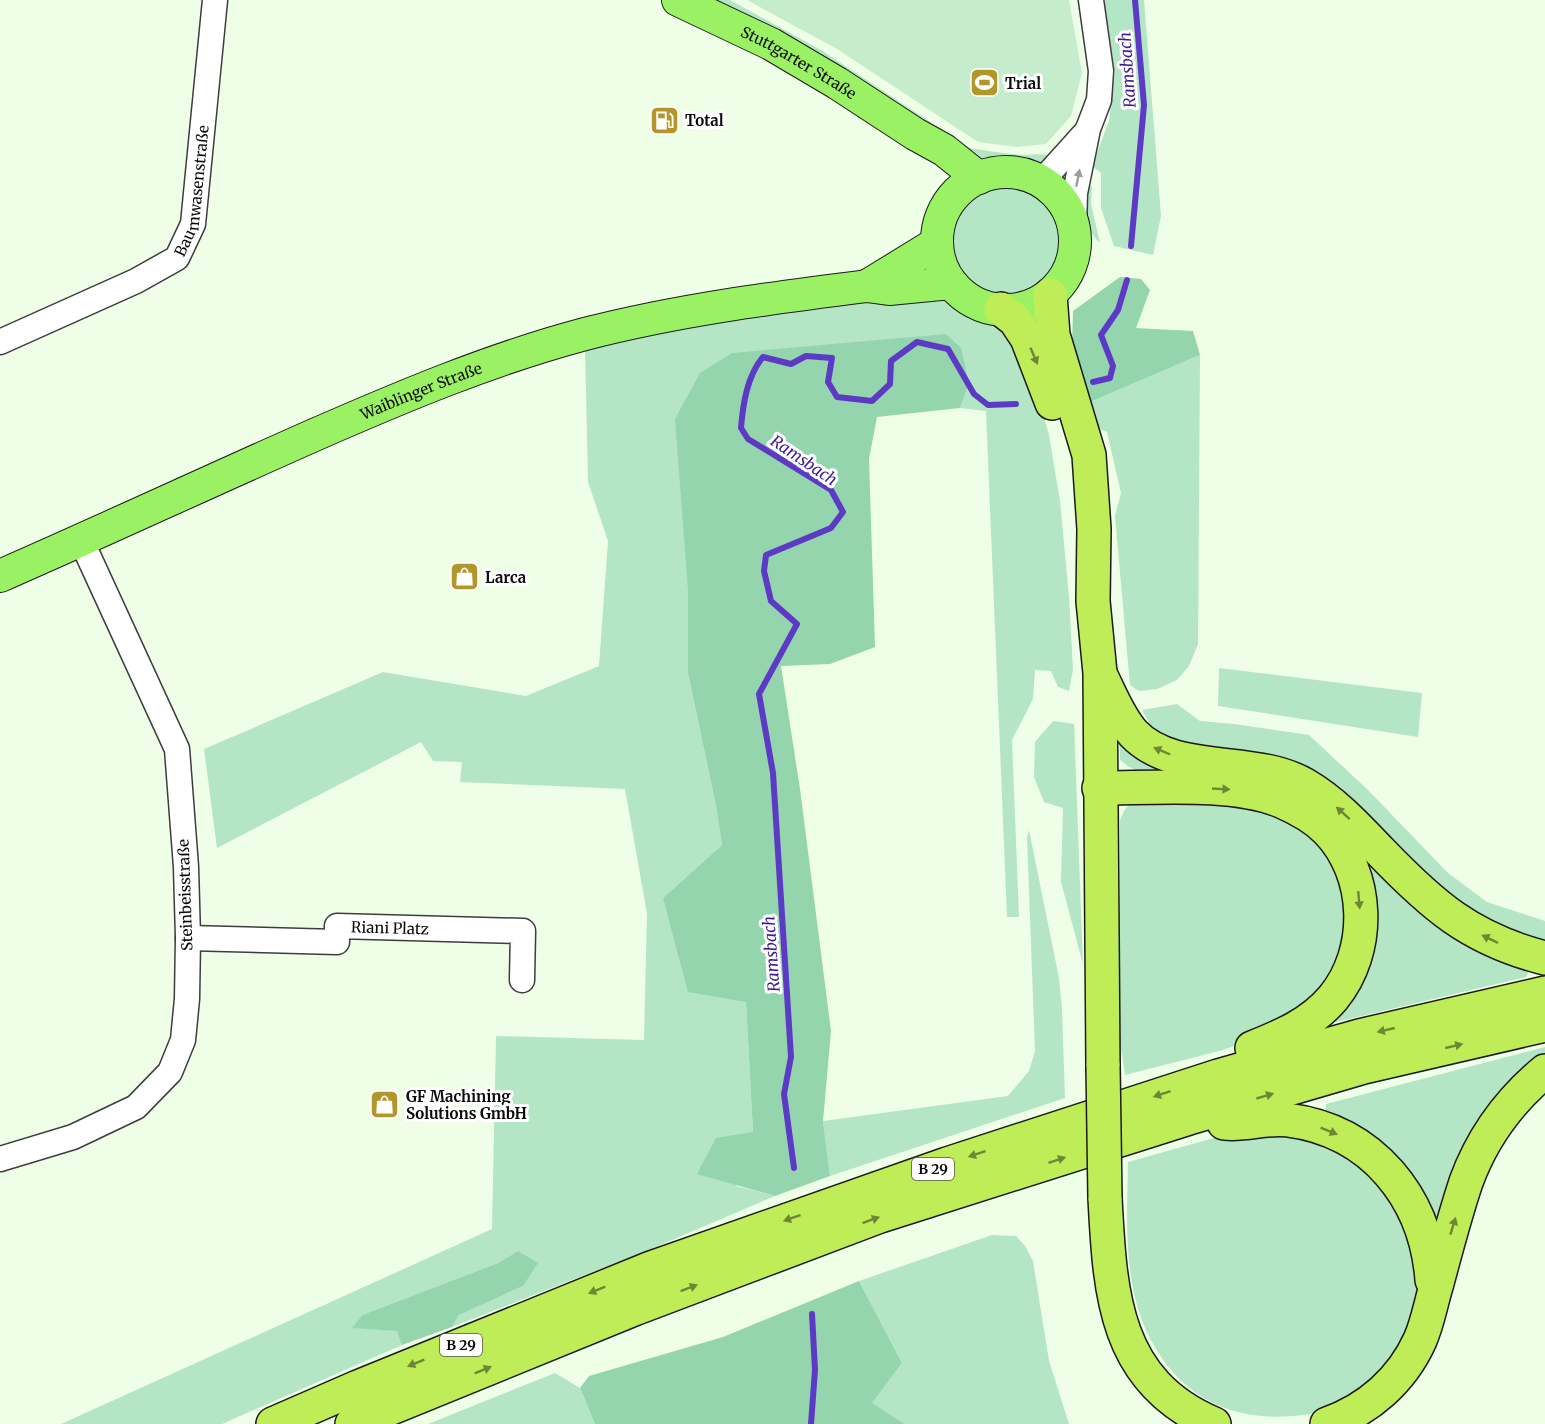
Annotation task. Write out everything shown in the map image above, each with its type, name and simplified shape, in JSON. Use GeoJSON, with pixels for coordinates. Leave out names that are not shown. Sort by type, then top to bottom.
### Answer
{"type":"FeatureCollection","features":[{"type":"Feature","properties":{"kind":"highway"},"geometry":{"type":"LineString","coordinates":[[1050,296],[1053,335],[1089,455],[1094,529],[1093,601],[1100,673],[1099,788],[1105,1198],[1115,1305],[1121,1328],[1135,1358],[1161,1391],[1196,1417],[1214,1424]]}},
{"type":"Feature","properties":{"kind":"highway"},"geometry":{"type":"LineString","coordinates":[[1001,309],[1016,320],[1027,338],[1045,380],[1058,420],[1067,460],[1078,559],[1093,601]]}},
{"type":"Feature","properties":{"kind":"highway"},"geometry":{"type":"LineString","coordinates":[[1100,673],[1124,722],[1135,735],[1150,746],[1169,755],[1248,766],[1282,774],[1303,783],[1326,798],[1414,885],[1446,913],[1501,945],[1545,958]]}},
{"type":"Feature","properties":{"kind":"highway"},"geometry":{"type":"LineString","coordinates":[[1099,788],[1228,789],[1278,800],[1303,811],[1327,830],[1344,854],[1353,872],[1360,906],[1360,936],[1356,956],[1347,978],[1332,999],[1313,1017],[1292,1032],[1245,1051],[1218,1076]]}},
{"type":"Feature","properties":{"kind":"highway","name":"B 29"},"geometry":{"type":"LineString","coordinates":[[273,1424],[651,1268],[947,1164],[1218,1076],[1359,1036],[1545,993]]}},
{"type":"Feature","properties":{"kind":"highway","name":"B 29"},"geometry":{"type":"LineString","coordinates":[[351,1424],[634,1309],[880,1216],[1189,1118],[1364,1067],[1545,1024]]}},
{"type":"Feature","properties":{"kind":"highway"},"geometry":{"type":"LineString","coordinates":[[1327,1424],[1371,1402],[1399,1374],[1420,1341],[1460,1201],[1477,1158],[1498,1119],[1545,1071]]}},
{"type":"Feature","properties":{"kind":"highway"},"geometry":{"type":"LineString","coordinates":[[1189,1118],[1230,1124],[1266,1119],[1309,1124],[1329,1131],[1367,1152],[1397,1182],[1419,1219],[1431,1260],[1431,1303]]}},
{"type":"Feature","properties":{"kind":"main road","name":"Stuttgarter Straße"},"geometry":{"type":"LineString","coordinates":[[678,0],[771,44],[837,83],[915,134],[944,150],[979,178]]}},
{"type":"Feature","properties":{"kind":"main road","name":"Stuttgarter Straße"},"geometry":{"type":"LineString","coordinates":[[915,134],[942,182],[948,204]]}},
{"type":"Feature","properties":{"kind":"main road"},"geometry":{"type":"LineString","coordinates":[[999,173],[1019,174],[1038,181],[1055,193],[1074,227],[1075,250],[1071,267],[1062,283],[1050,296],[1030,305],[1001,309],[973,301],[951,283],[940,261],[937,243],[939,222],[948,204],[962,188],[979,178],[999,173]]}},
{"type":"Feature","properties":{"kind":"main road","name":"Waiblinger Straße"},"geometry":{"type":"LineString","coordinates":[[867,286],[937,243]]}},
{"type":"Feature","properties":{"kind":"main road","name":"Waiblinger Straße"},"geometry":{"type":"LineString","coordinates":[[0,576],[385,404],[489,364],[583,335],[648,319],[724,305],[867,286],[889,289],[951,283]]}},
{"type":"Feature","properties":{"kind":"street","name":"Baumwasenstraße"},"geometry":{"type":"LineString","coordinates":[[0,342],[136,281],[177,258],[193,224],[215,0]]}},
{"type":"Feature","properties":{"kind":"street"},"geometry":{"type":"LineString","coordinates":[[1074,227],[1075,193],[1088,129],[1099,100],[1101,71],[1091,0]]}},
{"type":"Feature","properties":{"kind":"street"},"geometry":{"type":"LineString","coordinates":[[1038,181],[1050,172],[1088,129]]}},
{"type":"Feature","properties":{"kind":"street","name":"Steinbeisstraße"},"geometry":{"type":"LineString","coordinates":[[0,1159],[73,1137],[136,1107],[170,1072],[183,1040],[187,999],[188,938],[186,867],[177,749],[81,540]]}},
{"type":"Feature","properties":{"kind":"street","name":"Riani Platz"},"geometry":{"type":"LineString","coordinates":[[188,938],[337,942],[338,926],[523,932],[522,980]]}},
{"type":"Feature","properties":{"kind":"green space"},"geometry":{"type":"Polygon","coordinates":[[[710,0],[730,0],[821,50],[970,148],[1011,154],[1049,156],[1046,162],[1028,165],[984,163],[710,0]]]}},
{"type":"Feature","properties":{"kind":"green space","name":"Trial"},"geometry":{"type":"Polygon","coordinates":[[[747,0],[1069,0],[1082,73],[1071,116],[1046,144],[1016,147],[978,142],[837,49],[747,0]]]}},
{"type":"Feature","properties":{"kind":"green space"},"geometry":{"type":"Polygon","coordinates":[[[1104,0],[1144,0],[1161,216],[1153,255],[1114,246],[1101,208],[1101,173],[1092,166],[1109,121],[1115,73],[1104,0]]]}},
{"type":"Feature","properties":{"kind":"green space"},"geometry":{"type":"Polygon","coordinates":[[[1005,183],[1027,187],[1046,200],[1059,219],[1063,241],[1059,263],[1046,282],[1027,295],[1005,299],[983,295],[964,282],[951,263],[947,241],[951,219],[964,200],[983,187],[1005,183]]]}},
{"type":"Feature","properties":{"kind":"green space"},"geometry":{"type":"Polygon","coordinates":[[[1086,183],[1092,187],[1091,204],[1100,243],[1088,223],[1086,183]]]}},
{"type":"Feature","properties":{"kind":"green space"},"geometry":{"type":"Polygon","coordinates":[[[1120,277],[1141,279],[1150,290],[1136,328],[1193,331],[1200,355],[1090,402],[1072,347],[1073,311],[1120,277]]]}},
{"type":"Feature","properties":{"kind":"green space"},"geometry":{"type":"Polygon","coordinates":[[[936,291],[967,310],[998,320],[1025,359],[1049,435],[1060,501],[1073,670],[1069,691],[1058,687],[1051,671],[1035,670],[1033,699],[1012,740],[1019,917],[1007,917],[986,411],[960,408],[969,384],[946,334],[688,590],[688,673],[722,845],[663,898],[746,1002],[753,1132],[736,1186],[775,1196],[651,1249],[452,1327],[459,1315],[523,1286],[518,1251],[498,1263],[362,1315],[353,1327],[398,1331],[402,1345],[222,1424],[61,1424],[492,1229],[496,1036],[644,1040],[647,914],[625,789],[460,782],[462,762],[433,761],[421,742],[217,848],[204,749],[383,672],[526,696],[599,666],[608,541],[588,482],[585,346],[643,329],[936,291]]]}},
{"type":"Feature","properties":{"kind":"green space"},"geometry":{"type":"Polygon","coordinates":[[[946,334],[961,348],[969,384],[960,408],[877,417],[869,459],[875,647],[830,664],[781,666],[800,789],[831,1031],[823,1121],[830,1176],[775,1196],[697,1174],[716,1138],[753,1132],[746,1002],[688,992],[663,898],[722,845],[688,673],[688,590],[675,419],[700,373],[732,353],[946,334]]]}},
{"type":"Feature","properties":{"kind":"green space"},"geometry":{"type":"Polygon","coordinates":[[[1200,355],[1198,644],[1189,666],[1177,680],[1157,689],[1139,691],[1130,685],[1115,516],[1121,493],[1107,432],[1097,428],[1090,402],[1200,355]]]}},
{"type":"Feature","properties":{"kind":"green space"},"geometry":{"type":"Polygon","coordinates":[[[1219,668],[1422,693],[1418,737],[1218,706],[1219,668]]]}},
{"type":"Feature","properties":{"kind":"green space"},"geometry":{"type":"Polygon","coordinates":[[[1177,704],[1200,721],[1309,735],[1367,789],[1448,873],[1487,902],[1545,921],[1545,944],[1512,936],[1156,735],[1142,710],[1177,704]]]}},
{"type":"Feature","properties":{"kind":"green space"},"geometry":{"type":"Polygon","coordinates":[[[1053,721],[1074,724],[1083,964],[1061,882],[1063,808],[1044,802],[1034,777],[1035,742],[1053,721]]]}},
{"type":"Feature","properties":{"kind":"green space"},"geometry":{"type":"Polygon","coordinates":[[[1119,724],[1131,738],[1160,760],[1185,768],[1263,777],[1294,787],[1313,797],[1347,824],[1421,904],[1445,924],[1471,940],[1527,964],[1529,971],[1526,977],[1328,1024],[1345,1005],[1359,983],[1370,959],[1375,933],[1375,911],[1365,868],[1344,830],[1312,801],[1275,785],[1239,777],[1143,773],[1129,767],[1120,760],[1119,724]]]}},
{"type":"Feature","properties":{"kind":"green space"},"geometry":{"type":"Polygon","coordinates":[[[1196,797],[1294,819],[1337,859],[1350,945],[1315,1004],[1260,1038],[1125,1075],[1120,1042],[1120,820],[1131,802],[1196,797]]]}},
{"type":"Feature","properties":{"kind":"green space"},"geometry":{"type":"Polygon","coordinates":[[[1029,830],[1059,978],[1065,1098],[830,1176],[823,1121],[1008,1096],[1029,1071],[1035,1051],[1027,838],[1029,830]]]}},
{"type":"Feature","properties":{"kind":"green space"},"geometry":{"type":"Polygon","coordinates":[[[1545,1047],[1545,1057],[1440,1239],[1326,1115],[1326,1104],[1545,1047]]]}},
{"type":"Feature","properties":{"kind":"green space"},"geometry":{"type":"Polygon","coordinates":[[[1246,1129],[1311,1138],[1339,1149],[1357,1161],[1375,1177],[1395,1201],[1413,1248],[1418,1284],[1410,1318],[1397,1349],[1388,1363],[1365,1388],[1352,1398],[1327,1411],[1298,1416],[1268,1417],[1245,1414],[1204,1398],[1170,1369],[1145,1328],[1138,1308],[1128,1246],[1128,1162],[1246,1129]]]}},
{"type":"Feature","properties":{"kind":"green space"},"geometry":{"type":"Polygon","coordinates":[[[992,1235],[1016,1236],[1025,1246],[1033,1261],[1049,1361],[1069,1424],[905,1424],[871,1403],[902,1363],[859,1281],[992,1235]]]}},
{"type":"Feature","properties":{"kind":"green space"},"geometry":{"type":"Polygon","coordinates":[[[518,1251],[538,1263],[523,1286],[459,1315],[452,1327],[402,1345],[397,1331],[352,1328],[362,1315],[498,1263],[518,1251]]]}},
{"type":"Feature","properties":{"kind":"green space"},"geometry":{"type":"Polygon","coordinates":[[[859,1281],[902,1363],[872,1403],[905,1424],[595,1424],[580,1388],[589,1376],[723,1337],[859,1281]]]}},
{"type":"Feature","properties":{"kind":"green space"},"geometry":{"type":"Polygon","coordinates":[[[555,1373],[580,1388],[595,1424],[428,1424],[555,1373]]]}},
{"type":"Feature","properties":{"kind":"waterway","name":"Ramsbach"},"geometry":{"type":"LineString","coordinates":[[1131,246],[1144,105],[1135,0]]}},
{"type":"Feature","properties":{"kind":"waterway","name":"Ramsbach"},"geometry":{"type":"LineString","coordinates":[[1093,382],[1110,378],[1113,366],[1101,335],[1118,310],[1127,280]]}},
{"type":"Feature","properties":{"kind":"waterway","name":"Ramsbach"},"geometry":{"type":"LineString","coordinates":[[794,1168],[784,1094],[791,1057],[773,773],[759,694],[797,624],[771,601],[764,571],[766,555],[831,528],[843,512],[831,490],[748,439],[741,428],[747,391],[753,373],[763,357],[791,364],[806,356],[832,358],[828,382],[837,397],[872,401],[890,384],[891,361],[917,342],[948,349],[974,394],[988,405],[1016,404]]}},
{"type":"Feature","properties":{"kind":"waterway","name":"Ramsbach"},"geometry":{"type":"LineString","coordinates":[[811,1424],[815,1370],[812,1314]]}},
{"type":"Feature","properties":{"kind":"place","name":"Trial"},"geometry":{"type":"Point","coordinates":[984,83]}},
{"type":"Feature","properties":{"kind":"place","name":"Total"},"geometry":{"type":"Point","coordinates":[664,120]}},
{"type":"Feature","properties":{"kind":"place","name":"Larca"},"geometry":{"type":"Point","coordinates":[464,577]}},
{"type":"Feature","properties":{"kind":"place","name":"GF Machining Solutions GmbH"},"geometry":{"type":"Point","coordinates":[385,1105]}}]}
